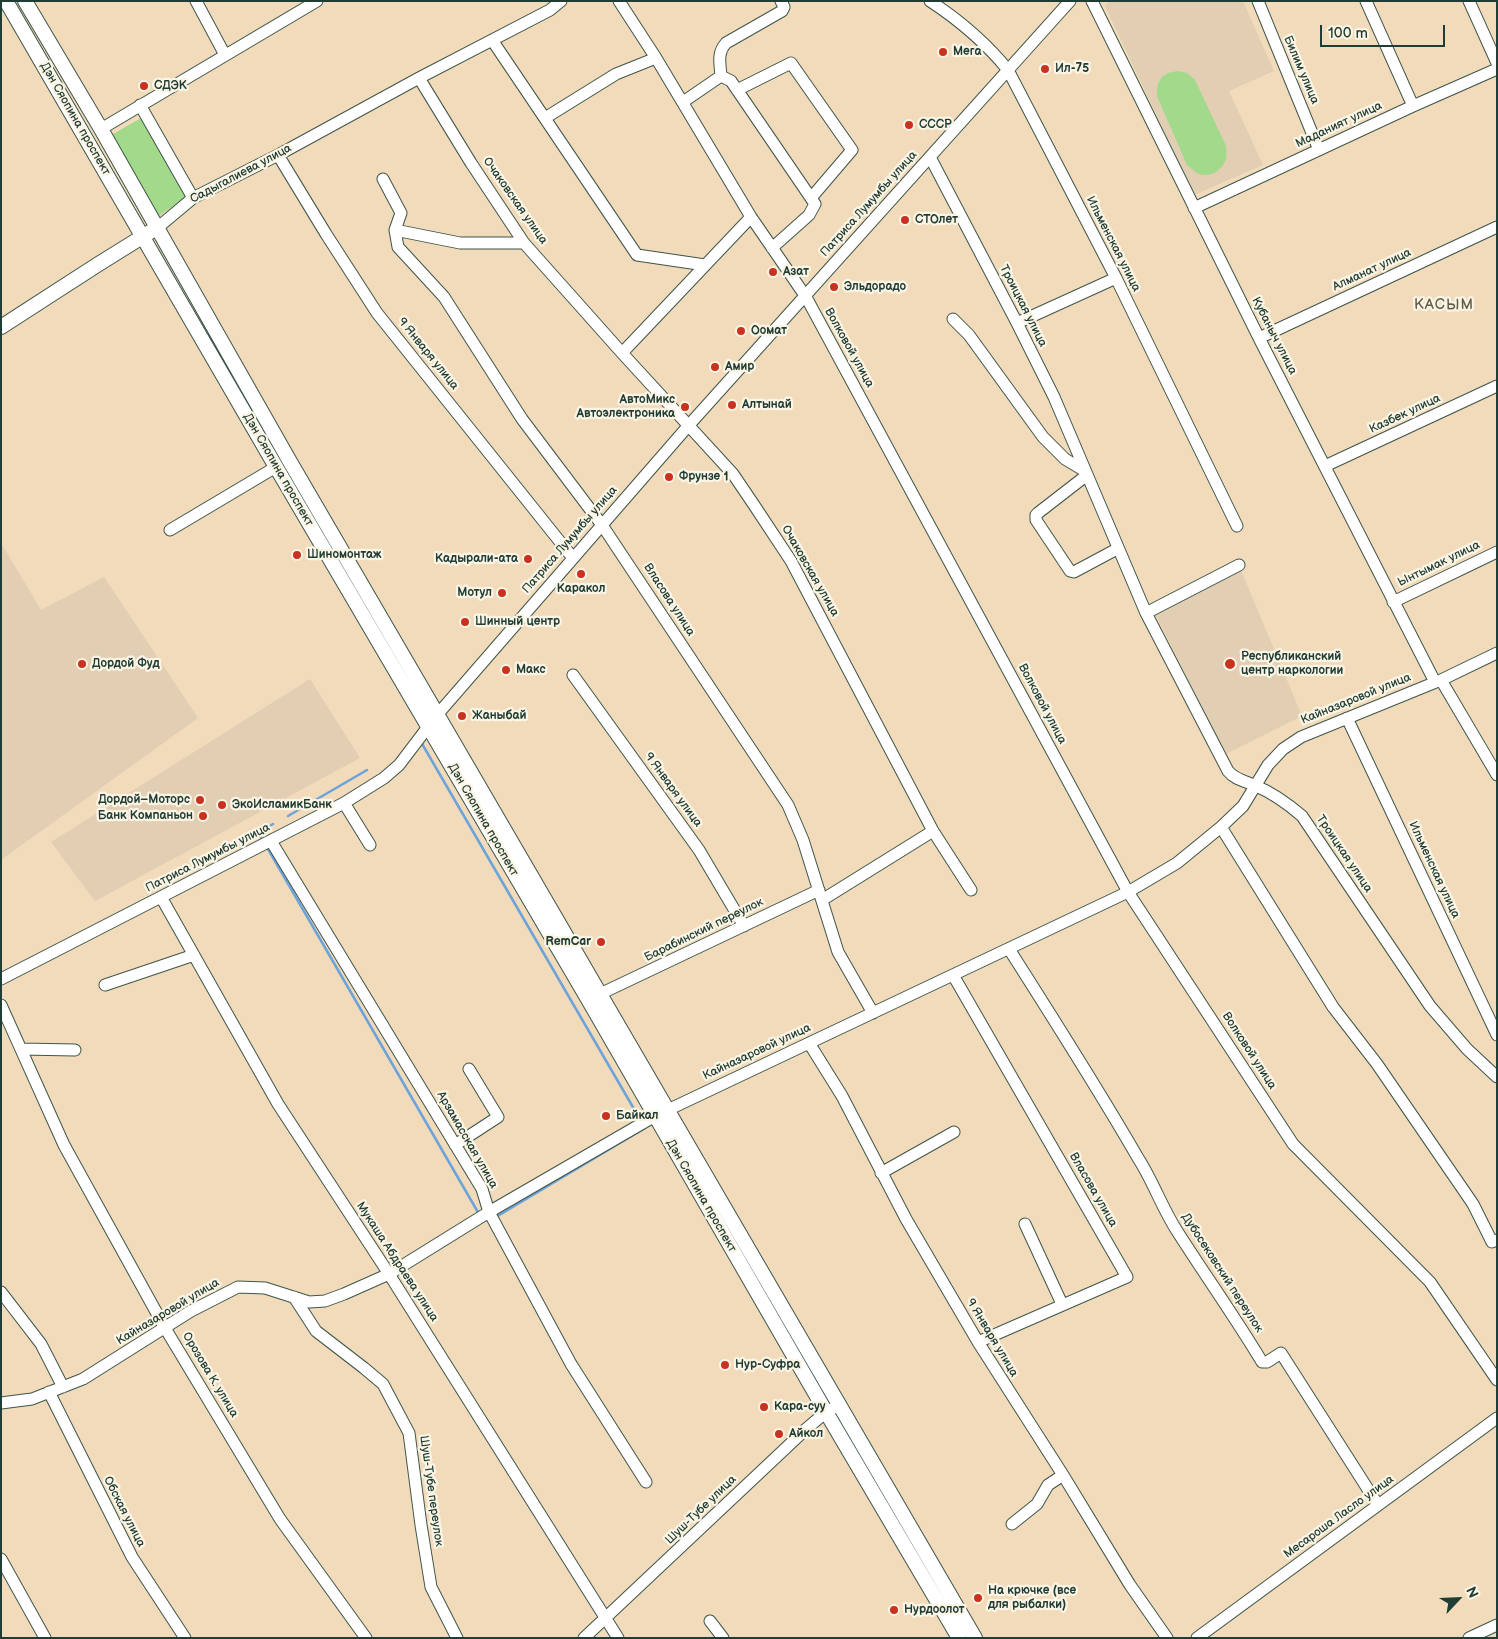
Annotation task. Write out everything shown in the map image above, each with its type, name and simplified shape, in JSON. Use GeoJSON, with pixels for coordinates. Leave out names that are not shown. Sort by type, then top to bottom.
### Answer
{"type":"FeatureCollection","features":[{"type":"Feature","properties":{"kind":"main road","name":"Дэн Сяопина проспект"},"geometry":{"type":"LineString","coordinates":[[6,1],[428,726],[542,907],[600,994],[661,1113],[839,1405],[975,1638]]}},
{"type":"Feature","properties":{"kind":"main road","name":"Дэн Сяопина проспект"},"geometry":{"type":"LineString","coordinates":[[25,1],[437,715],[542,907],[661,1113],[826,1412],[959,1638]]}},
{"type":"Feature","properties":{"kind":"main road","name":"Садыгалиева улица"},"geometry":{"type":"LineString","coordinates":[[1,327],[156,228]]}},
{"type":"Feature","properties":{"kind":"street"},"geometry":{"type":"LineString","coordinates":[[196,1],[225,54]]}},
{"type":"Feature","properties":{"kind":"street"},"geometry":{"type":"LineString","coordinates":[[100,129],[225,54],[298,6],[317,1]]}},
{"type":"Feature","properties":{"kind":"street","name":"Садыгалиева улица"},"geometry":{"type":"LineString","coordinates":[[156,228],[193,198],[278,155],[419,78],[550,10],[561,1]]}},
{"type":"Feature","properties":{"kind":"street","name":"Волковой улица"},"geometry":{"type":"LineString","coordinates":[[619,1],[683,102],[751,217],[806,296],[1128,892],[1293,1144],[1430,1282],[1497,1380]]}},
{"type":"Feature","properties":{"kind":"street"},"geometry":{"type":"LineString","coordinates":[[721,76],[719,57],[726,43],[782,11],[784,7],[781,1]]}},
{"type":"Feature","properties":{"kind":"street","name":"Ильменская улица"},"geometry":{"type":"LineString","coordinates":[[930,1],[949,14],[993,51],[1008,70],[1116,278],[1237,526]]}},
{"type":"Feature","properties":{"kind":"street","name":"Патриса Лумумбы улица"},"geometry":{"type":"LineString","coordinates":[[1,979],[344,803],[384,778],[398,765],[437,715],[689,425],[1070,1]]}},
{"type":"Feature","properties":{"kind":"street","name":"Кубаныч улица"},"geometry":{"type":"LineString","coordinates":[[1092,1],[1259,338],[1393,602],[1438,681],[1497,775]]}},
{"type":"Feature","properties":{"kind":"street","name":"Билим улица"},"geometry":{"type":"LineString","coordinates":[[1258,1],[1319,150]]}},
{"type":"Feature","properties":{"kind":"street"},"geometry":{"type":"LineString","coordinates":[[1366,1],[1412,106]]}},
{"type":"Feature","properties":{"kind":"street"},"geometry":{"type":"LineString","coordinates":[[1469,1],[1497,63]]}},
{"type":"Feature","properties":{"kind":"street"},"geometry":{"type":"LineString","coordinates":[[492,40],[637,255],[705,265]]}},
{"type":"Feature","properties":{"kind":"street"},"geometry":{"type":"LineString","coordinates":[[545,118],[616,74],[656,58]]}},
{"type":"Feature","properties":{"kind":"street"},"geometry":{"type":"LineString","coordinates":[[737,90],[791,63],[852,150],[811,198]]}},
{"type":"Feature","properties":{"kind":"street","name":"Маданият улица"},"geometry":{"type":"LineString","coordinates":[[1194,208],[1412,106],[1497,69]]}},
{"type":"Feature","properties":{"kind":"street"},"geometry":{"type":"LineString","coordinates":[[721,76],[731,81],[815,204],[809,215],[772,248]]}},
{"type":"Feature","properties":{"kind":"street"},"geometry":{"type":"LineString","coordinates":[[683,102],[721,76]]}},
{"type":"Feature","properties":{"kind":"street","name":"Очаковская улица"},"geometry":{"type":"LineString","coordinates":[[419,78],[471,163],[524,243],[733,474],[791,561],[933,831],[971,890]]}},
{"type":"Feature","properties":{"kind":"street"},"geometry":{"type":"LineString","coordinates":[[140,105],[193,198]]}},
{"type":"Feature","properties":{"kind":"street","name":"9 Января улица"},"geometry":{"type":"LineString","coordinates":[[278,155],[377,313],[573,558]]}},
{"type":"Feature","properties":{"kind":"street","name":"Троицкая улица"},"geometry":{"type":"LineString","coordinates":[[930,157],[1054,397],[1117,549],[1146,613],[1228,771],[1234,778],[1256,786],[1279,798],[1302,816],[1430,1006],[1467,1049],[1497,1077]]}},
{"type":"Feature","properties":{"kind":"street","name":"Власова улица"},"geometry":{"type":"LineString","coordinates":[[383,179],[401,214],[395,230],[398,247],[444,297],[522,419],[602,525],[788,805],[803,840],[838,952],[873,1013]]}},
{"type":"Feature","properties":{"kind":"street"},"geometry":{"type":"LineString","coordinates":[[622,353],[751,217]]}},
{"type":"Feature","properties":{"kind":"street","name":"Алманат улица"},"geometry":{"type":"LineString","coordinates":[[1259,338],[1497,227]]}},
{"type":"Feature","properties":{"kind":"street"},"geometry":{"type":"LineString","coordinates":[[395,230],[460,243],[524,243]]}},
{"type":"Feature","properties":{"kind":"street"},"geometry":{"type":"LineString","coordinates":[[1017,323],[1116,278]]}},
{"type":"Feature","properties":{"kind":"street"},"geometry":{"type":"LineString","coordinates":[[953,319],[969,335],[1043,437],[1065,459],[1086,473],[1036,515],[1036,520],[1070,571],[1074,572],[1117,549]]}},
{"type":"Feature","properties":{"kind":"street","name":"Казбек улица"},"geometry":{"type":"LineString","coordinates":[[1325,466],[1497,386]]}},
{"type":"Feature","properties":{"kind":"street"},"geometry":{"type":"LineString","coordinates":[[170,530],[276,467]]}},
{"type":"Feature","properties":{"kind":"street","name":"Ынтымак улица"},"geometry":{"type":"LineString","coordinates":[[1393,602],[1497,552]]}},
{"type":"Feature","properties":{"kind":"street"},"geometry":{"type":"LineString","coordinates":[[1146,613],[1239,565]]}},
{"type":"Feature","properties":{"kind":"street","name":"Кайназаровой улица"},"geometry":{"type":"LineString","coordinates":[[1,1403],[32,1399],[83,1379],[213,1299],[238,1287],[265,1288],[309,1302],[325,1301],[389,1274],[489,1212],[661,1113],[1128,892],[1177,863],[1221,827],[1243,806],[1268,765],[1283,749],[1300,736],[1438,681],[1497,653]]}},
{"type":"Feature","properties":{"kind":"street","name":"9 Января улица"},"geometry":{"type":"LineString","coordinates":[[573,675],[699,850],[744,926]]}},
{"type":"Feature","properties":{"kind":"street","name":"Ильменская улица"},"geometry":{"type":"LineString","coordinates":[[1347,718],[1497,1035]]}},
{"type":"Feature","properties":{"kind":"street"},"geometry":{"type":"LineString","coordinates":[[344,803],[370,845]]}},
{"type":"Feature","properties":{"kind":"street"},"geometry":{"type":"LineString","coordinates":[[1221,827],[1333,1007],[1378,1064],[1473,1204],[1492,1242],[1497,1240]]}},
{"type":"Feature","properties":{"kind":"street"},"geometry":{"type":"LineString","coordinates":[[820,895],[933,831]]}},
{"type":"Feature","properties":{"kind":"street","name":"Арзамасская улица"},"geometry":{"type":"LineString","coordinates":[[271,841],[482,1189],[489,1212],[572,1364],[646,1482]]}},
{"type":"Feature","properties":{"kind":"street","name":"Барабинский переулок"},"geometry":{"type":"LineString","coordinates":[[600,994],[744,926],[820,895]]}},
{"type":"Feature","properties":{"kind":"street","name":"Мукаша Абдраева улица"},"geometry":{"type":"LineString","coordinates":[[161,897],[278,1104],[389,1274],[618,1638]]}},
{"type":"Feature","properties":{"kind":"street","name":"Дубосековский переулок"},"geometry":{"type":"LineString","coordinates":[[1009,949],[1138,1157],[1176,1229],[1231,1311],[1262,1362],[1266,1362],[1281,1353],[1378,1505]]}},
{"type":"Feature","properties":{"kind":"street"},"geometry":{"type":"LineString","coordinates":[[105,985],[194,955]]}},
{"type":"Feature","properties":{"kind":"street","name":"Власова улица"},"geometry":{"type":"LineString","coordinates":[[953,975],[1127,1277],[978,1342]]}},
{"type":"Feature","properties":{"kind":"street","name":"Орозова К. улица"},"geometry":{"type":"LineString","coordinates":[[1,1005],[64,1144],[166,1328],[280,1519],[366,1638]]}},
{"type":"Feature","properties":{"kind":"street","name":"9 Января улица"},"geometry":{"type":"LineString","coordinates":[[809,1043],[842,1096],[881,1173],[978,1342],[1063,1475],[1130,1585],[1167,1638]]}},
{"type":"Feature","properties":{"kind":"street"},"geometry":{"type":"LineString","coordinates":[[21,1049],[75,1050]]}},
{"type":"Feature","properties":{"kind":"street"},"geometry":{"type":"LineString","coordinates":[[455,1144],[498,1116],[469,1070]]}},
{"type":"Feature","properties":{"kind":"street"},"geometry":{"type":"LineString","coordinates":[[881,1173],[954,1132]]}},
{"type":"Feature","properties":{"kind":"street"},"geometry":{"type":"LineString","coordinates":[[1025,1224],[1062,1304]]}},
{"type":"Feature","properties":{"kind":"street"},"geometry":{"type":"LineString","coordinates":[[1,1292],[40,1344],[63,1387]]}},
{"type":"Feature","properties":{"kind":"street","name":"Шуш-Тубе переулок"},"geometry":{"type":"LineString","coordinates":[[294,1297],[316,1331],[383,1384],[409,1433],[421,1525],[432,1587],[458,1638]]}},
{"type":"Feature","properties":{"kind":"street","name":"Обская улица"},"geometry":{"type":"LineString","coordinates":[[49,1392],[132,1557],[185,1638]]}},
{"type":"Feature","properties":{"kind":"street","name":"Шуш-Тубе улица"},"geometry":{"type":"LineString","coordinates":[[584,1638],[805,1430],[826,1412],[839,1405]]}},
{"type":"Feature","properties":{"kind":"street","name":"Месароша Ласло улица"},"geometry":{"type":"LineString","coordinates":[[1197,1638],[1497,1418]]}},
{"type":"Feature","properties":{"kind":"street"},"geometry":{"type":"LineString","coordinates":[[1012,1524],[1037,1504],[1048,1485],[1063,1475]]}},
{"type":"Feature","properties":{"kind":"street"},"geometry":{"type":"LineString","coordinates":[[1,1559],[46,1638]]}},
{"type":"Feature","properties":{"kind":"street"},"geometry":{"type":"LineString","coordinates":[[710,1621],[723,1638]]}},
{"type":"Feature","properties":{"kind":"street"},"geometry":{"type":"LineString","coordinates":[[1469,1638],[1497,1625]]}},
{"type":"Feature","properties":{"kind":"shaded area"},"geometry":{"type":"Polygon","coordinates":[[[1109,1],[1243,1],[1274,71],[1229,91],[1263,165],[1194,195],[1105,6],[1109,1]]]}},
{"type":"Feature","properties":{"kind":"shaded area","name":"Дордой Фуд"},"geometry":{"type":"Polygon","coordinates":[[[1,543],[41,610],[104,577],[198,718],[1,860],[1,543]]]}},
{"type":"Feature","properties":{"kind":"shaded area","name":"Республиканский центр наркологии"},"geometry":{"type":"Polygon","coordinates":[[[1240,568],[1302,716],[1226,754],[1154,612],[1240,568]]]}},
{"type":"Feature","properties":{"kind":"shaded area","name":"Дордой–Моторс"},"geometry":{"type":"Polygon","coordinates":[[[310,679],[360,758],[95,901],[51,842],[310,679]]]}},
{"type":"Feature","properties":{"kind":"green space"},"geometry":{"type":"Polygon","coordinates":[[[1178,71],[1187,73],[1195,80],[1226,146],[1224,163],[1215,173],[1202,175],[1187,165],[1157,96],[1159,81],[1164,75],[1178,71]]]}},
{"type":"Feature","properties":{"kind":"green space"},"geometry":{"type":"Polygon","coordinates":[[[141,118],[187,196],[156,218],[108,137],[141,118]]]}},
{"type":"Feature","properties":{"kind":"waterway"},"geometry":{"type":"LineString","coordinates":[[421,742],[641,1121]]}},
{"type":"Feature","properties":{"kind":"waterway"},"geometry":{"type":"LineString","coordinates":[[288,816],[367,770]]}},
{"type":"Feature","properties":{"kind":"waterway"},"geometry":{"type":"LineString","coordinates":[[262,840],[258,832],[273,824]]}},
{"type":"Feature","properties":{"kind":"waterway"},"geometry":{"type":"LineString","coordinates":[[268,849],[479,1214]]}},
{"type":"Feature","properties":{"kind":"waterway"},"geometry":{"type":"LineString","coordinates":[[496,1217],[645,1128],[643,1125]]}},
{"type":"Feature","properties":{"kind":"place","name":"Мега"},"geometry":{"type":"Point","coordinates":[943,52]}},
{"type":"Feature","properties":{"kind":"place","name":"Ил-75"},"geometry":{"type":"Point","coordinates":[1045,69]}},
{"type":"Feature","properties":{"kind":"place","name":"СДЭК"},"geometry":{"type":"Point","coordinates":[144,86]}},
{"type":"Feature","properties":{"kind":"place","name":"СССР"},"geometry":{"type":"Point","coordinates":[909,125]}},
{"type":"Feature","properties":{"kind":"place","name":"СТОлет"},"geometry":{"type":"Point","coordinates":[905,220]}},
{"type":"Feature","properties":{"kind":"place","name":"Азат"},"geometry":{"type":"Point","coordinates":[773,272]}},
{"type":"Feature","properties":{"kind":"place","name":"Эльдорадо"},"geometry":{"type":"Point","coordinates":[834,287]}},
{"type":"Feature","properties":{"kind":"place","name":"Оомат"},"geometry":{"type":"Point","coordinates":[741,331]}},
{"type":"Feature","properties":{"kind":"place","name":"Амир"},"geometry":{"type":"Point","coordinates":[715,367]}},
{"type":"Feature","properties":{"kind":"place","name":"Алтынай"},"geometry":{"type":"Point","coordinates":[732,405]}},
{"type":"Feature","properties":{"kind":"place","name":"АвтоМикс Автоэлектроника"},"geometry":{"type":"Point","coordinates":[685,407]}},
{"type":"Feature","properties":{"kind":"place","name":"Фрунзе 1"},"geometry":{"type":"Point","coordinates":[669,477]}},
{"type":"Feature","properties":{"kind":"place","name":"Шиномонтаж"},"geometry":{"type":"Point","coordinates":[297,555]}},
{"type":"Feature","properties":{"kind":"place","name":"Кадырали-ата"},"geometry":{"type":"Point","coordinates":[528,559]}},
{"type":"Feature","properties":{"kind":"place","name":"Каракол"},"geometry":{"type":"Point","coordinates":[581,574]}},
{"type":"Feature","properties":{"kind":"place","name":"Мотул"},"geometry":{"type":"Point","coordinates":[502,593]}},
{"type":"Feature","properties":{"kind":"place","name":"Шинный центр"},"geometry":{"type":"Point","coordinates":[465,622]}},
{"type":"Feature","properties":{"kind":"place","name":"Дордой Фуд"},"geometry":{"type":"Point","coordinates":[82,664]}},
{"type":"Feature","properties":{"kind":"place","name":"Республиканский центр наркологии"},"geometry":{"type":"Point","coordinates":[1230,664]}},
{"type":"Feature","properties":{"kind":"place","name":"Макс"},"geometry":{"type":"Point","coordinates":[506,670]}},
{"type":"Feature","properties":{"kind":"place","name":"Жаныбай"},"geometry":{"type":"Point","coordinates":[462,716]}},
{"type":"Feature","properties":{"kind":"place","name":"Дордой–Моторс"},"geometry":{"type":"Point","coordinates":[200,800]}},
{"type":"Feature","properties":{"kind":"place","name":"ЭкоИсламикБанк"},"geometry":{"type":"Point","coordinates":[222,805]}},
{"type":"Feature","properties":{"kind":"place","name":"Банк Компаньон"},"geometry":{"type":"Point","coordinates":[203,816]}},
{"type":"Feature","properties":{"kind":"place","name":"RemCar"},"geometry":{"type":"Point","coordinates":[601,942]}},
{"type":"Feature","properties":{"kind":"place","name":"Байкал"},"geometry":{"type":"Point","coordinates":[606,1116]}},
{"type":"Feature","properties":{"kind":"place","name":"Нур-Суфра"},"geometry":{"type":"Point","coordinates":[725,1365]}},
{"type":"Feature","properties":{"kind":"place","name":"Кара-суу"},"geometry":{"type":"Point","coordinates":[764,1407]}},
{"type":"Feature","properties":{"kind":"place","name":"Айкол"},"geometry":{"type":"Point","coordinates":[779,1434]}},
{"type":"Feature","properties":{"kind":"place","name":"На крючке (все для рыбалки)"},"geometry":{"type":"Point","coordinates":[978,1598]}},
{"type":"Feature","properties":{"kind":"place","name":"Нурдоолот"},"geometry":{"type":"Point","coordinates":[894,1610]}},
{"type":"Feature","properties":{"kind":"district","name":"КАСЫМ"},"geometry":{"type":"Point","coordinates":[1444,305]}}]}
